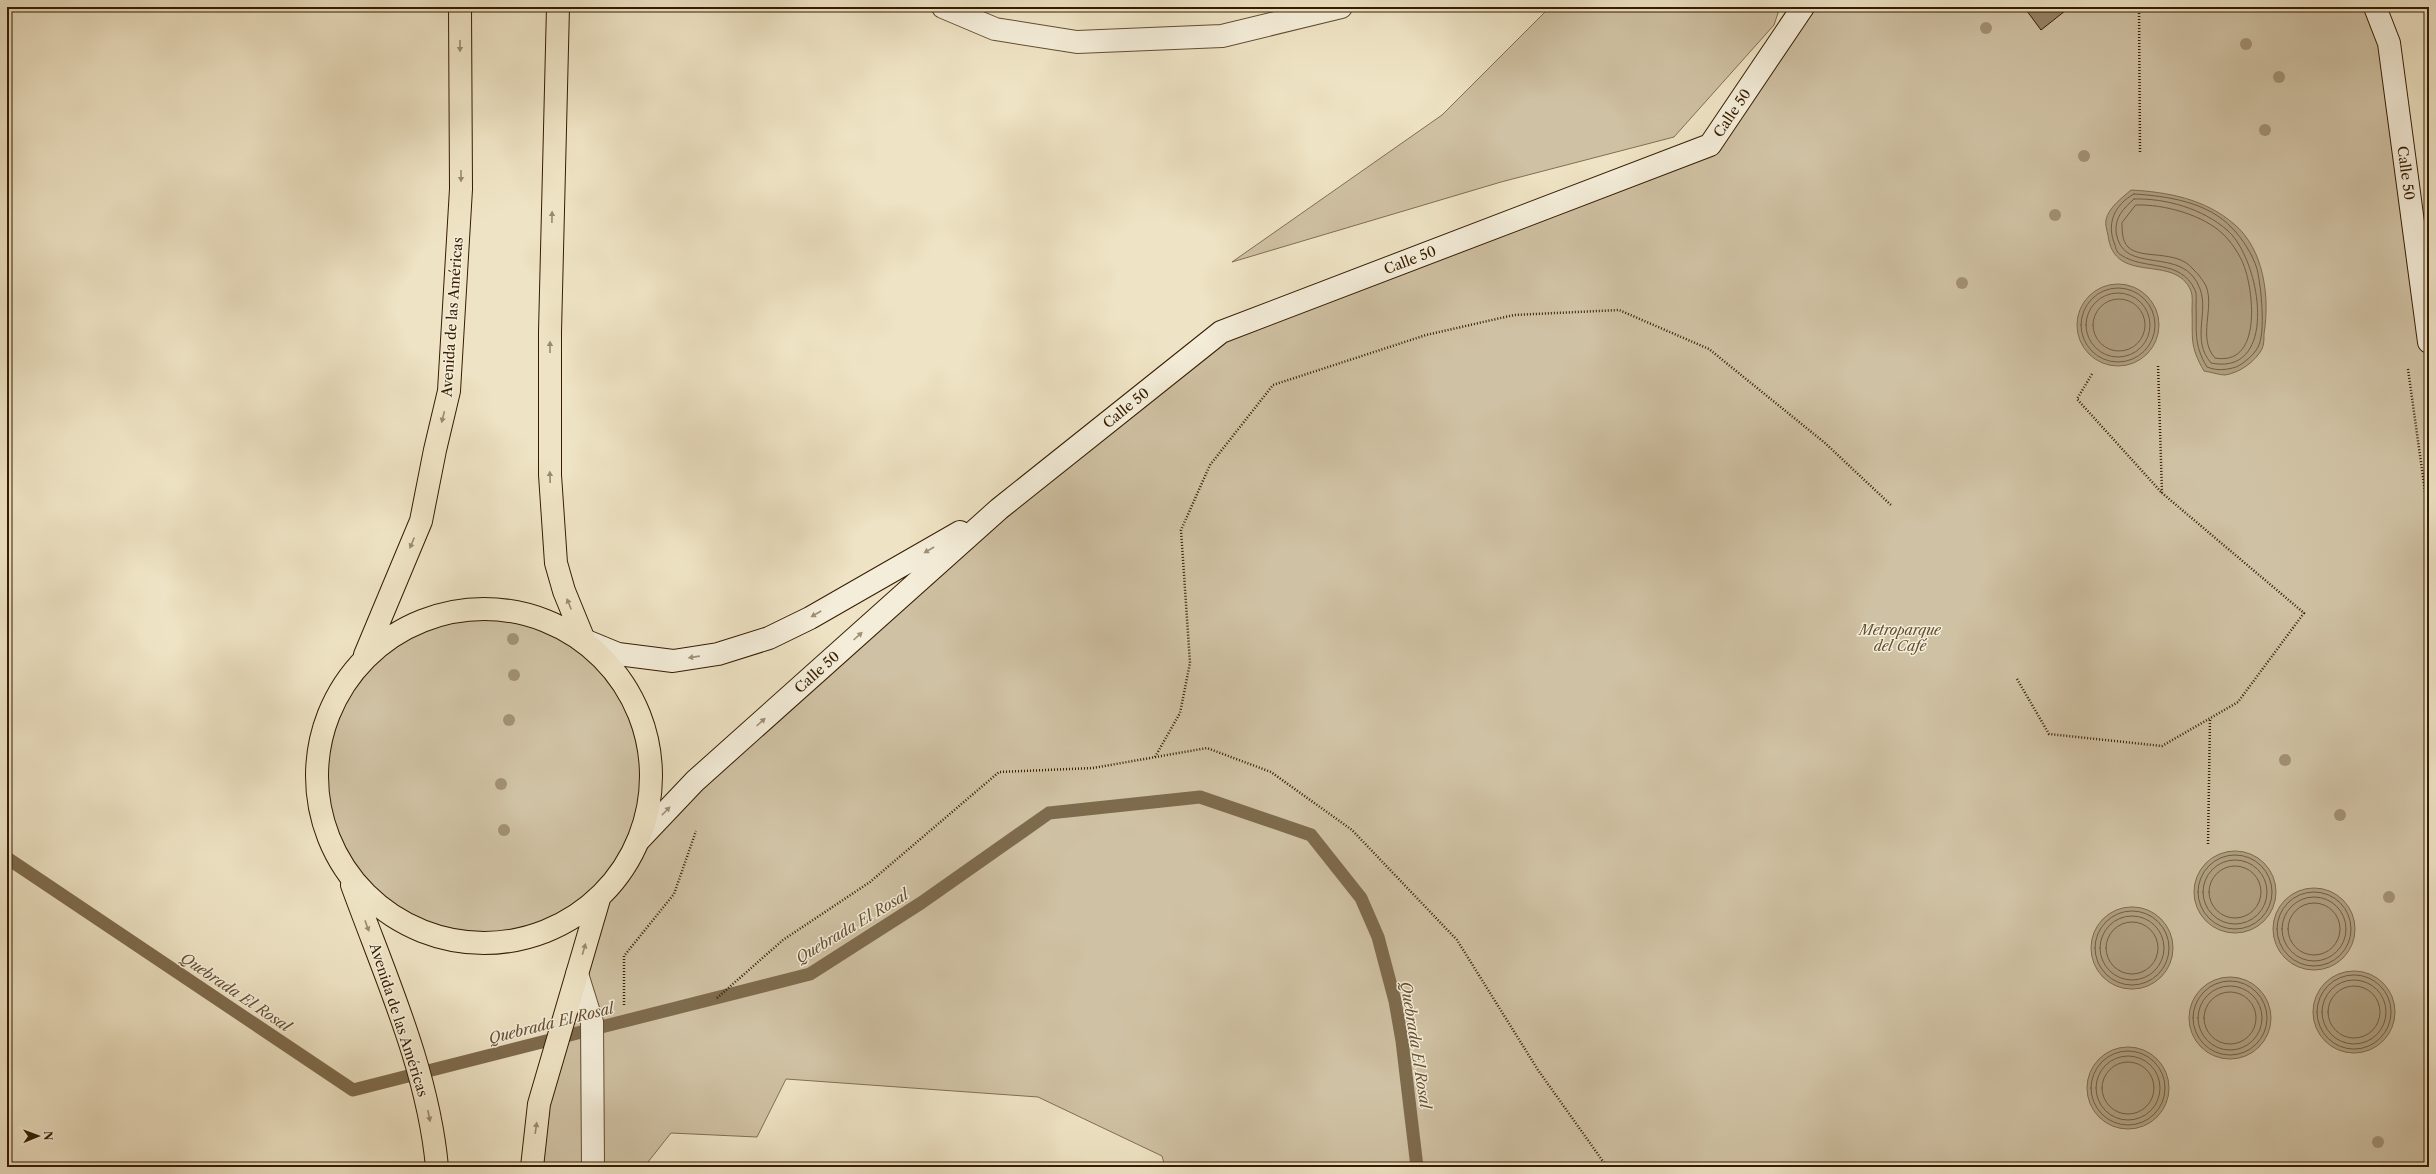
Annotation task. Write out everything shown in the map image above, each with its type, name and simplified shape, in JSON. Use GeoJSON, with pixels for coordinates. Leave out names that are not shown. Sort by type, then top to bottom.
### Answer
{"type":"FeatureCollection","features":[{"type":"Feature","properties":{"kind":"main road","name":"Avenida de las Américas"},"geometry":{"type":"LineString","coordinates":[[363,660],[421,521],[435,450],[449,391],[461,189],[460,7]]}},
{"type":"Feature","properties":{"kind":"main road"},"geometry":{"type":"LineString","coordinates":[[558,7],[550,332],[550,475],[556,563],[564,591],[584,640],[632,696],[644,728],[650,765],[649,803],[639,840],[622,872],[599,899],[566,923],[529,938],[489,945],[449,941],[411,928],[377,906],[349,876],[330,842],[319,804],[317,765],[324,727],[340,691],[363,660],[386,641],[410,626],[438,615],[467,609],[496,609],[525,614],[553,623],[584,640]]}},
{"type":"Feature","properties":{"kind":"main road","name":"Avenida de las Américas"},"geometry":{"type":"LineString","coordinates":[[349,876],[414,1056],[427,1106],[437,1167]]}},
{"type":"Feature","properties":{"kind":"main road"},"geometry":{"type":"LineString","coordinates":[[532,1167],[539,1104],[599,899]]}},
{"type":"Feature","properties":{"kind":"street"},"geometry":{"type":"LineString","coordinates":[[943,7],[995,29],[1078,42],[1222,36],[1341,7]]}},
{"type":"Feature","properties":{"kind":"street","name":"Calle 50"},"geometry":{"type":"LineString","coordinates":[[639,840],[695,781],[999,509],[1221,332],[1710,145],[1803,7]]}},
{"type":"Feature","properties":{"kind":"street","name":"Calle 50"},"geometry":{"type":"LineString","coordinates":[[2375,7],[2388,43],[2429,342]]}},
{"type":"Feature","properties":{"kind":"street","name":"Calle 50"},"geometry":{"type":"LineString","coordinates":[[584,640],[618,654],[673,660],[725,652],[768,638],[810,618],[999,509]]}},
{"type":"Feature","properties":{"kind":"street"},"geometry":{"type":"LineString","coordinates":[[577,974],[592,1022],[592,1167]]}},
{"type":"Feature","properties":{"kind":"path"},"geometry":{"type":"LineString","coordinates":[[2140,7],[2140,152]]}},
{"type":"Feature","properties":{"kind":"path"},"geometry":{"type":"LineString","coordinates":[[1154,758],[1180,713],[1190,663],[1181,530],[1210,465],[1273,385],[1426,335],[1514,315],[1619,310],[1709,349],[1825,443],[1892,506]]}},
{"type":"Feature","properties":{"kind":"path"},"geometry":{"type":"LineString","coordinates":[[2158,365],[2162,493]]}},
{"type":"Feature","properties":{"kind":"path"},"geometry":{"type":"LineString","coordinates":[[2017,679],[2049,734],[2162,746],[2238,702],[2304,613],[2162,493],[2077,398],[2092,374]]}},
{"type":"Feature","properties":{"kind":"path"},"geometry":{"type":"LineString","coordinates":[[2208,844],[2210,718]]}},
{"type":"Feature","properties":{"kind":"path"},"geometry":{"type":"LineString","coordinates":[[717,998],[783,940],[870,882],[999,772],[1093,768],[1207,748],[1271,772],[1352,830],[1457,940],[1538,1070],[1607,1167]]}},
{"type":"Feature","properties":{"kind":"path"},"geometry":{"type":"LineString","coordinates":[[624,1010],[624,956],[674,894],[696,830]]}},
{"type":"Feature","properties":{"kind":"green space"},"geometry":{"type":"Polygon","coordinates":[[[1550,7],[1780,7],[1774,25],[1674,137],[1501,182],[1232,262],[1442,115],[1550,7]]]}},
{"type":"Feature","properties":{"kind":"green space","name":"Metroparque del Café"},"geometry":{"type":"Polygon","coordinates":[[[1803,7],[2375,7],[2429,342],[2429,1167],[1165,1167],[1162,1156],[1038,1097],[786,1079],[757,1137],[671,1133],[644,1167],[532,1167],[598,900],[570,921],[532,937],[496,943],[460,942],[424,933],[410,927],[386,912],[354,881],[338,856],[320,807],[319,758],[331,711],[356,670],[391,638],[433,616],[482,608],[534,617],[566,629],[578,636],[595,650],[606,662],[625,688],[633,700],[644,727],[649,756],[650,786],[648,810],[639,838],[695,781],[1221,332],[1710,145],[1803,7]]]}},
{"type":"Feature","properties":{"kind":"water"},"geometry":{"type":"Polygon","coordinates":[[[2131,190],[2186,198],[2211,208],[2223,215],[2244,234],[2258,260],[2265,290],[2266,305],[2264,344],[2259,354],[2246,366],[2236,372],[2225,375],[2204,371],[2194,348],[2192,328],[2192,293],[2183,280],[2172,273],[2133,265],[2121,260],[2113,251],[2106,225],[2107,216],[2116,203],[2131,190]]]}},
{"type":"Feature","properties":{"kind":"water"},"geometry":{"type":"Polygon","coordinates":[[[2118,284],[2134,287],[2147,296],[2156,309],[2159,325],[2156,341],[2147,354],[2134,363],[2118,366],[2102,363],[2089,354],[2080,341],[2077,325],[2080,309],[2089,296],[2102,287],[2118,284]]]}},
{"type":"Feature","properties":{"kind":"water"},"geometry":{"type":"Polygon","coordinates":[[[2235,851],[2251,854],[2264,863],[2273,876],[2276,892],[2273,908],[2264,921],[2251,930],[2235,933],[2219,930],[2206,921],[2197,908],[2194,892],[2197,876],[2206,863],[2219,854],[2235,851]]]}},
{"type":"Feature","properties":{"kind":"water"},"geometry":{"type":"Polygon","coordinates":[[[2314,888],[2330,891],[2343,900],[2352,913],[2355,929],[2352,945],[2343,958],[2330,967],[2314,970],[2298,967],[2285,958],[2276,945],[2273,929],[2276,913],[2285,900],[2298,891],[2314,888]]]}},
{"type":"Feature","properties":{"kind":"water"},"geometry":{"type":"Polygon","coordinates":[[[2132,907],[2148,910],[2161,919],[2170,932],[2173,948],[2170,964],[2161,977],[2148,986],[2132,989],[2116,986],[2103,977],[2094,964],[2091,948],[2094,932],[2103,919],[2116,910],[2132,907]]]}},
{"type":"Feature","properties":{"kind":"water"},"geometry":{"type":"Polygon","coordinates":[[[2354,971],[2370,974],[2383,983],[2392,996],[2395,1012],[2392,1028],[2383,1041],[2370,1050],[2354,1053],[2338,1050],[2325,1041],[2316,1028],[2313,1012],[2316,996],[2325,983],[2338,974],[2354,971]]]}},
{"type":"Feature","properties":{"kind":"water"},"geometry":{"type":"Polygon","coordinates":[[[2230,977],[2246,980],[2259,989],[2268,1002],[2271,1018],[2268,1034],[2259,1047],[2246,1056],[2230,1059],[2214,1056],[2201,1047],[2192,1034],[2189,1018],[2192,1002],[2201,989],[2214,980],[2230,977]]]}},
{"type":"Feature","properties":{"kind":"water"},"geometry":{"type":"Polygon","coordinates":[[[2128,1047],[2144,1050],[2157,1059],[2166,1072],[2169,1088],[2166,1104],[2157,1117],[2144,1126],[2128,1129],[2112,1126],[2099,1117],[2090,1104],[2087,1088],[2090,1072],[2099,1059],[2112,1050],[2128,1047]]]}},
{"type":"Feature","properties":{"kind":"building"},"geometry":{"type":"Polygon","coordinates":[[[2024,7],[2070,7],[2041,30],[2024,7]]]}},
{"type":"Feature","properties":{"kind":"waterway","name":"Quebrada El Rosal"},"geometry":{"type":"LineString","coordinates":[[7,858],[353,1090],[810,974],[921,903],[1049,813],[1200,797],[1311,835],[1361,898],[1378,937],[1395,1001],[1402,1041],[1417,1167]]}}]}
